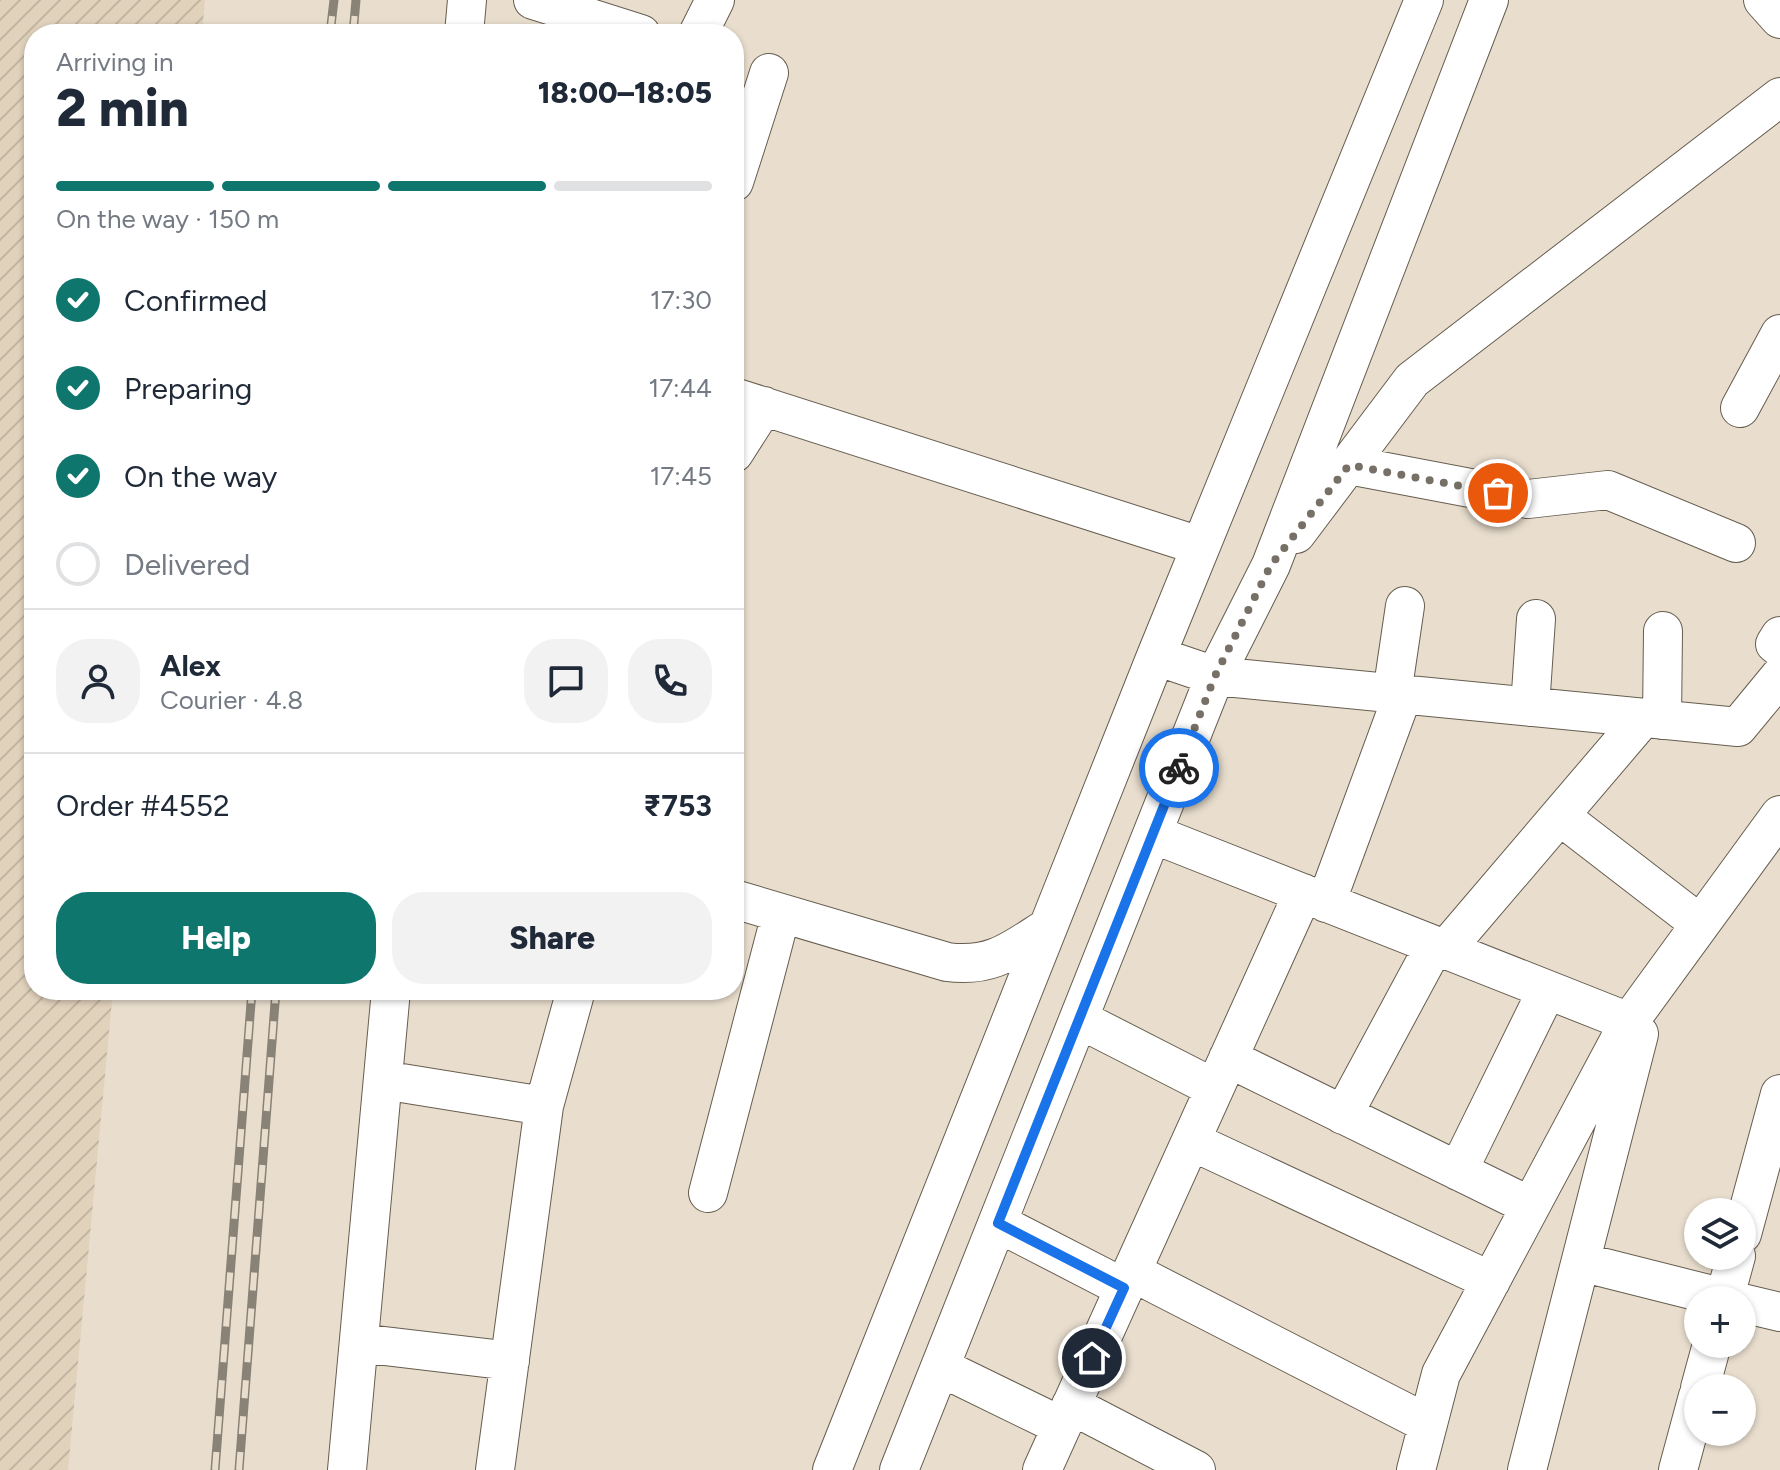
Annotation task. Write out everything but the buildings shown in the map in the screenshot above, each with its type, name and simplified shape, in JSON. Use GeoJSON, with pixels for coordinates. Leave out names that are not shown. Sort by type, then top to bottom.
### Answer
{"type":"FeatureCollection","features":[{"type":"Feature","properties":{"kind":"street"},"geometry":{"type":"LineString","coordinates":[[465,24],[467,0]]}},
{"type":"Feature","properties":{"kind":"street"},"geometry":{"type":"LineString","coordinates":[[533,0],[609,24]]}},
{"type":"Feature","properties":{"kind":"street"},"geometry":{"type":"LineString","coordinates":[[703,24],[715,0]]}},
{"type":"Feature","properties":{"kind":"street"},"geometry":{"type":"LineString","coordinates":[[832,1470],[1200,546],[1424,0]]}},
{"type":"Feature","properties":{"kind":"street"},"geometry":{"type":"LineString","coordinates":[[899,1470],[1215,676],[1271,565],[1489,0]]}},
{"type":"Feature","properties":{"kind":"street"},"geometry":{"type":"LineString","coordinates":[[1763,0],[1780,19]]}},
{"type":"Feature","properties":{"kind":"street"},"geometry":{"type":"LineString","coordinates":[[744,151],[769,73]]}},
{"type":"Feature","properties":{"kind":"street"},"geometry":{"type":"LineString","coordinates":[[1271,565],[1412,380],[1780,97]]}},
{"type":"Feature","properties":{"kind":"street"},"geometry":{"type":"LineString","coordinates":[[1740,408],[1780,334]]}},
{"type":"Feature","properties":{"kind":"street"},"geometry":{"type":"LineString","coordinates":[[749,402],[1200,546]]}},
{"type":"Feature","properties":{"kind":"street"},"geometry":{"type":"LineString","coordinates":[[1349,465],[1528,499],[1608,490],[1736,543]]}},
{"type":"Feature","properties":{"kind":"street"},"geometry":{"type":"LineString","coordinates":[[1042,1470],[1221,1073],[1314,898],[1397,694],[1405,606]]}},
{"type":"Feature","properties":{"kind":"street"},"geometry":{"type":"LineString","coordinates":[[1530,707],[1536,619]]}},
{"type":"Feature","properties":{"kind":"street"},"geometry":{"type":"LineString","coordinates":[[1343,1115],[1440,948],[1652,720],[1663,631]]}},
{"type":"Feature","properties":{"kind":"street"},"geometry":{"type":"LineString","coordinates":[[1780,636],[1775,644],[1780,648]]}},
{"type":"Feature","properties":{"kind":"street"},"geometry":{"type":"LineString","coordinates":[[1156,656],[1215,676],[1738,727],[1780,676]]}},
{"type":"Feature","properties":{"kind":"street"},"geometry":{"type":"LineString","coordinates":[[1416,1470],[1441,1374],[1640,1007],[1780,815]]}},
{"type":"Feature","properties":{"kind":"street"},"geometry":{"type":"LineString","coordinates":[[1560,816],[1700,924]]}},
{"type":"Feature","properties":{"kind":"street"},"geometry":{"type":"LineString","coordinates":[[1153,834],[1547,990],[1640,1007]]}},
{"type":"Feature","properties":{"kind":"street"},"geometry":{"type":"LineString","coordinates":[[744,902],[970,966],[1001,957],[1048,927]]}},
{"type":"Feature","properties":{"kind":"street"},"geometry":{"type":"LineString","coordinates":[[708,1193],[781,914]]}},
{"type":"Feature","properties":{"kind":"street"},"geometry":{"type":"LineString","coordinates":[[1458,1171],[1547,990]]}},
{"type":"Feature","properties":{"kind":"street"},"geometry":{"type":"LineString","coordinates":[[347,1470],[390,1000]]}},
{"type":"Feature","properties":{"kind":"street"},"geometry":{"type":"LineString","coordinates":[[495,1470],[544,1106],[573,1000]]}},
{"type":"Feature","properties":{"kind":"street"},"geometry":{"type":"LineString","coordinates":[[1527,1470],[1581,1262],[1640,1007]]}},
{"type":"Feature","properties":{"kind":"street"},"geometry":{"type":"LineString","coordinates":[[1079,1019],[1343,1115],[1530,1206]]}},
{"type":"Feature","properties":{"kind":"street"},"geometry":{"type":"LineString","coordinates":[[383,1080],[544,1106]]}},
{"type":"Feature","properties":{"kind":"street"},"geometry":{"type":"LineString","coordinates":[[1752,1198],[1780,1094]]}},
{"type":"Feature","properties":{"kind":"street"},"geometry":{"type":"LineString","coordinates":[[1191,1141],[1491,1281]]}},
{"type":"Feature","properties":{"kind":"street"},"geometry":{"type":"LineString","coordinates":[[998,1223],[1128,1280],[1428,1424]]}},
{"type":"Feature","properties":{"kind":"street"},"geometry":{"type":"LineString","coordinates":[[1581,1262],[1684,1288]]}},
{"type":"Feature","properties":{"kind":"street"},"geometry":{"type":"LineString","coordinates":[[1756,1306],[1780,1312]]}},
{"type":"Feature","properties":{"kind":"street"},"geometry":{"type":"LineString","coordinates":[[359,1343],[510,1361]]}},
{"type":"Feature","properties":{"kind":"street"},"geometry":{"type":"LineString","coordinates":[[940,1367],[1196,1470]]}},
{"type":"Feature","properties":{"kind":"street"},"geometry":{"type":"LineString","coordinates":[[1678,1470],[1684,1446]]}},
{"type":"Feature","properties":{"kind":"shaded area"},"geometry":{"type":"Polygon","coordinates":[[[0,0],[205,0],[203,24],[24,24],[24,1000],[112,1000],[68,1470],[0,1470],[0,0]]]}},
{"type":"Feature","properties":{"kind":"railway"},"geometry":{"type":"LineString","coordinates":[[331,24],[334,0]]}},
{"type":"Feature","properties":{"kind":"railway"},"geometry":{"type":"LineString","coordinates":[[354,24],[356,0]]}},
{"type":"Feature","properties":{"kind":"railway"},"geometry":{"type":"LineString","coordinates":[[215,1470],[251,1000]]}},
{"type":"Feature","properties":{"kind":"railway"},"geometry":{"type":"LineString","coordinates":[[239,1470],[275,1000]]}},
{"type":"Feature","properties":{"kind":"way so far"},"geometry":{"type":"LineString","coordinates":[[1179,768],[1215,676],[1271,565],[1349,465],[1498,493]]}},
{"type":"Feature","properties":{"kind":"route"},"geometry":{"type":"LineString","coordinates":[[1092,1358],[1124,1288],[998,1223],[1179,768]]}}]}
